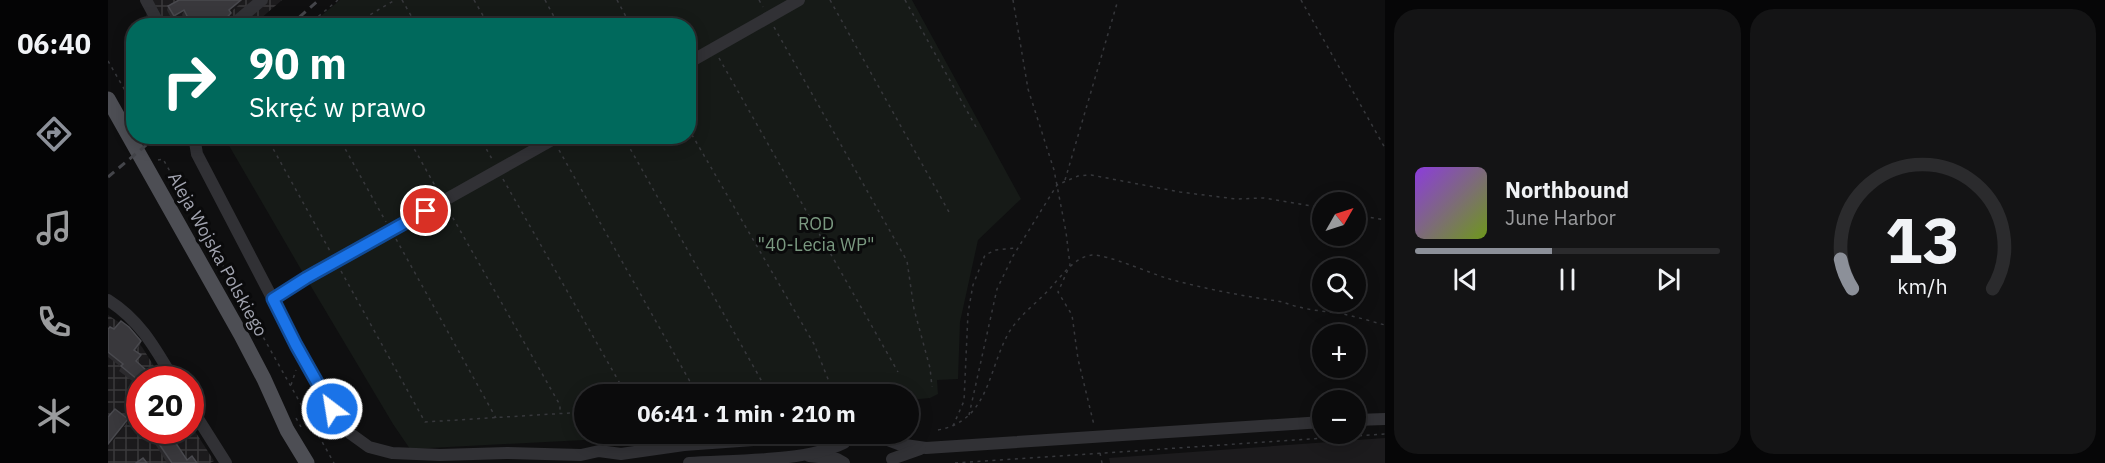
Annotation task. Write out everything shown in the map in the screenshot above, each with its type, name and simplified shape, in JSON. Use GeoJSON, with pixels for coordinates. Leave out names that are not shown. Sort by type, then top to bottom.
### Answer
{"type":"FeatureCollection","features":[{"type":"Feature","properties":{"kind":"main road","name":"Aleja Wojska Polskiego"},"geometry":{"type":"LineString","coordinates":[[108,99],[126,131]]}},
{"type":"Feature","properties":{"kind":"main road","name":"Aleja Wojska Polskiego"},"geometry":{"type":"LineString","coordinates":[[134,144],[242,335],[288,430],[308,463]]}},
{"type":"Feature","properties":{"kind":"main road","name":"Aleja Wojska Polskiego"},"geometry":{"type":"LineString","coordinates":[[288,430],[297,463]]}},
{"type":"Feature","properties":{"kind":"street"},"geometry":{"type":"LineString","coordinates":[[146,0],[156,18]]}},
{"type":"Feature","properties":{"kind":"street"},"geometry":{"type":"LineString","coordinates":[[241,18],[262,0]]}},
{"type":"Feature","properties":{"kind":"street"},"geometry":{"type":"LineString","coordinates":[[696,59],[799,0]]}},
{"type":"Feature","properties":{"kind":"street"},"geometry":{"type":"LineString","coordinates":[[195,144],[197,154],[301,355],[332,409],[351,434],[369,447],[392,453],[507,458],[581,455],[599,452],[621,453],[698,444]]}},
{"type":"Feature","properties":{"kind":"street"},"geometry":{"type":"LineString","coordinates":[[273,299],[545,144]]}},
{"type":"Feature","properties":{"kind":"street"},"geometry":{"type":"LineString","coordinates":[[108,300],[139,325],[165,366]]}},
{"type":"Feature","properties":{"kind":"street"},"geometry":{"type":"LineString","coordinates":[[1366,420],[1385,419]]}},
{"type":"Feature","properties":{"kind":"street"},"geometry":{"type":"LineString","coordinates":[[898,444],[926,447],[1312,423]]}},
{"type":"Feature","properties":{"kind":"street"},"geometry":{"type":"LineString","coordinates":[[204,429],[224,462]]}},
{"type":"Feature","properties":{"kind":"street"},"geometry":{"type":"LineString","coordinates":[[799,456],[834,448],[839,444]]}},
{"type":"Feature","properties":{"kind":"street"},"geometry":{"type":"LineString","coordinates":[[844,463],[842,452],[845,444]]}},
{"type":"Feature","properties":{"kind":"street"},"geometry":{"type":"LineString","coordinates":[[891,444],[893,449],[891,461]]}},
{"type":"Feature","properties":{"kind":"street"},"geometry":{"type":"LineString","coordinates":[[891,461],[926,447]]}},
{"type":"Feature","properties":{"kind":"street"},"geometry":{"type":"LineString","coordinates":[[689,463],[799,456],[837,459],[844,463]]}},
{"type":"Feature","properties":{"kind":"path"},"geometry":{"type":"LineString","coordinates":[[317,18],[338,0]]}},
{"type":"Feature","properties":{"kind":"path"},"geometry":{"type":"LineString","coordinates":[[365,18],[395,0]]}},
{"type":"Feature","properties":{"kind":"path"},"geometry":{"type":"LineString","coordinates":[[402,0],[412,18]]}},
{"type":"Feature","properties":{"kind":"path"},"geometry":{"type":"LineString","coordinates":[[474,0],[484,18]]}},
{"type":"Feature","properties":{"kind":"path"},"geometry":{"type":"LineString","coordinates":[[544,0],[554,18]]}},
{"type":"Feature","properties":{"kind":"path"},"geometry":{"type":"LineString","coordinates":[[617,0],[627,18]]}},
{"type":"Feature","properties":{"kind":"path"},"geometry":{"type":"LineString","coordinates":[[759,0],[907,261],[914,309],[933,387]]}},
{"type":"Feature","properties":{"kind":"path"},"geometry":{"type":"LineString","coordinates":[[830,0],[949,212]]}},
{"type":"Feature","properties":{"kind":"path"},"geometry":{"type":"LineString","coordinates":[[905,0],[976,127]]}},
{"type":"Feature","properties":{"kind":"path"},"geometry":{"type":"LineString","coordinates":[[1013,0],[1029,88],[1054,170],[1070,265],[1058,292],[1072,315],[1078,360],[1097,436]]}},
{"type":"Feature","properties":{"kind":"path"},"geometry":{"type":"LineString","coordinates":[[1064,182],[1118,0]]}},
{"type":"Feature","properties":{"kind":"path"},"geometry":{"type":"LineString","coordinates":[[1301,0],[1385,148]]}},
{"type":"Feature","properties":{"kind":"path"},"geometry":{"type":"LineString","coordinates":[[714,49],[898,372]]}},
{"type":"Feature","properties":{"kind":"path"},"geometry":{"type":"LineString","coordinates":[[108,61],[126,92]]}},
{"type":"Feature","properties":{"kind":"path"},"geometry":{"type":"LineString","coordinates":[[696,142],[814,344],[830,384]]}},
{"type":"Feature","properties":{"kind":"path"},"geometry":{"type":"LineString","coordinates":[[270,144],[424,422],[574,412]]}},
{"type":"Feature","properties":{"kind":"path"},"geometry":{"type":"LineString","coordinates":[[342,144],[496,418]]}},
{"type":"Feature","properties":{"kind":"path"},"geometry":{"type":"LineString","coordinates":[[412,144],[560,405],[560,413]]}},
{"type":"Feature","properties":{"kind":"path"},"geometry":{"type":"LineString","coordinates":[[484,144],[620,384]]}},
{"type":"Feature","properties":{"kind":"path"},"geometry":{"type":"LineString","coordinates":[[559,144],[691,384]]}},
{"type":"Feature","properties":{"kind":"path"},"geometry":{"type":"LineString","coordinates":[[628,144],[763,384]]}},
{"type":"Feature","properties":{"kind":"path"},"geometry":{"type":"LineString","coordinates":[[163,159],[334,463]]}},
{"type":"Feature","properties":{"kind":"path"},"geometry":{"type":"LineString","coordinates":[[969,416],[997,289],[1017,248],[1057,185],[1078,176],[1091,175],[1180,192],[1236,199],[1264,198],[1312,206]]}},
{"type":"Feature","properties":{"kind":"path"},"geometry":{"type":"LineString","coordinates":[[1366,217],[1385,220]]}},
{"type":"Feature","properties":{"kind":"path"},"geometry":{"type":"LineString","coordinates":[[953,426],[964,401],[968,313],[973,285],[985,255],[996,250],[1017,248]]}},
{"type":"Feature","properties":{"kind":"path"},"geometry":{"type":"LineString","coordinates":[[938,430],[953,426],[969,416],[982,400],[1007,334],[1070,265],[1091,255],[1107,257],[1150,274],[1201,287],[1283,302],[1315,309],[1326,314],[1338,313],[1385,325]]}},
{"type":"Feature","properties":{"kind":"path"},"geometry":{"type":"LineString","coordinates":[[291,386],[301,355]]}},
{"type":"Feature","properties":{"kind":"path"},"geometry":{"type":"LineString","coordinates":[[955,463],[1385,434]]}},
{"type":"Feature","properties":{"kind":"path"},"geometry":{"type":"LineString","coordinates":[[1100,453],[1102,463]]}},
{"type":"Feature","properties":{"kind":"shaded area"},"geometry":{"type":"Polygon","coordinates":[[[140,0],[282,0],[261,18],[145,18],[147,13],[140,0]]]}},
{"type":"Feature","properties":{"kind":"shaded area"},"geometry":{"type":"Polygon","coordinates":[[[108,315],[120,323],[142,347],[154,366],[126,366],[126,444],[203,444],[214,461],[210,463],[108,463],[108,315]]]}},
{"type":"Feature","properties":{"kind":"shaded area"},"geometry":{"type":"Polygon","coordinates":[[[1385,438],[1385,463],[1110,463],[1109,458],[1312,443],[1366,444],[1366,439],[1385,438]]]}},
{"type":"Feature","properties":{"kind":"green space","name":"ROD \"40-Lecia WP\""},"geometry":{"type":"Polygon","coordinates":[[[340,0],[912,0],[1021,199],[978,240],[960,322],[958,379],[937,380],[938,394],[930,398],[919,399],[919,384],[574,384],[574,440],[410,449],[228,144],[696,144],[696,18],[318,18],[340,0]]]}},
{"type":"Feature","properties":{"kind":"building"},"geometry":{"type":"Polygon","coordinates":[[[179,0],[241,0],[229,10],[231,13],[226,18],[188,18],[184,10],[174,16],[168,6],[179,0]]]}},
{"type":"Feature","properties":{"kind":"building"},"geometry":{"type":"Polygon","coordinates":[[[121,321],[141,341],[134,350],[141,355],[136,361],[142,366],[126,366],[126,370],[121,366],[123,364],[108,352],[108,329],[110,327],[114,329],[121,321]]]}},
{"type":"Feature","properties":{"kind":"building"},"geometry":{"type":"Polygon","coordinates":[[[115,409],[126,417],[126,422],[108,444],[108,417],[115,409]]]}},
{"type":"Feature","properties":{"kind":"building"},"geometry":{"type":"Polygon","coordinates":[[[159,444],[176,444],[187,460],[192,456],[197,463],[172,463],[159,444]]]}},
{"type":"Feature","properties":{"kind":"building"},"geometry":{"type":"Polygon","coordinates":[[[143,458],[147,463],[136,463],[143,458]]]}},
{"type":"Feature","properties":{"kind":"railway"},"geometry":{"type":"LineString","coordinates":[[298,18],[319,0]]}},
{"type":"Feature","properties":{"kind":"railway"},"geometry":{"type":"LineString","coordinates":[[108,177],[147,144]]}},
{"type":"Feature","properties":{"kind":"route"},"geometry":{"type":"LineString","coordinates":[[332,409],[273,299],[426,211]]}}]}
